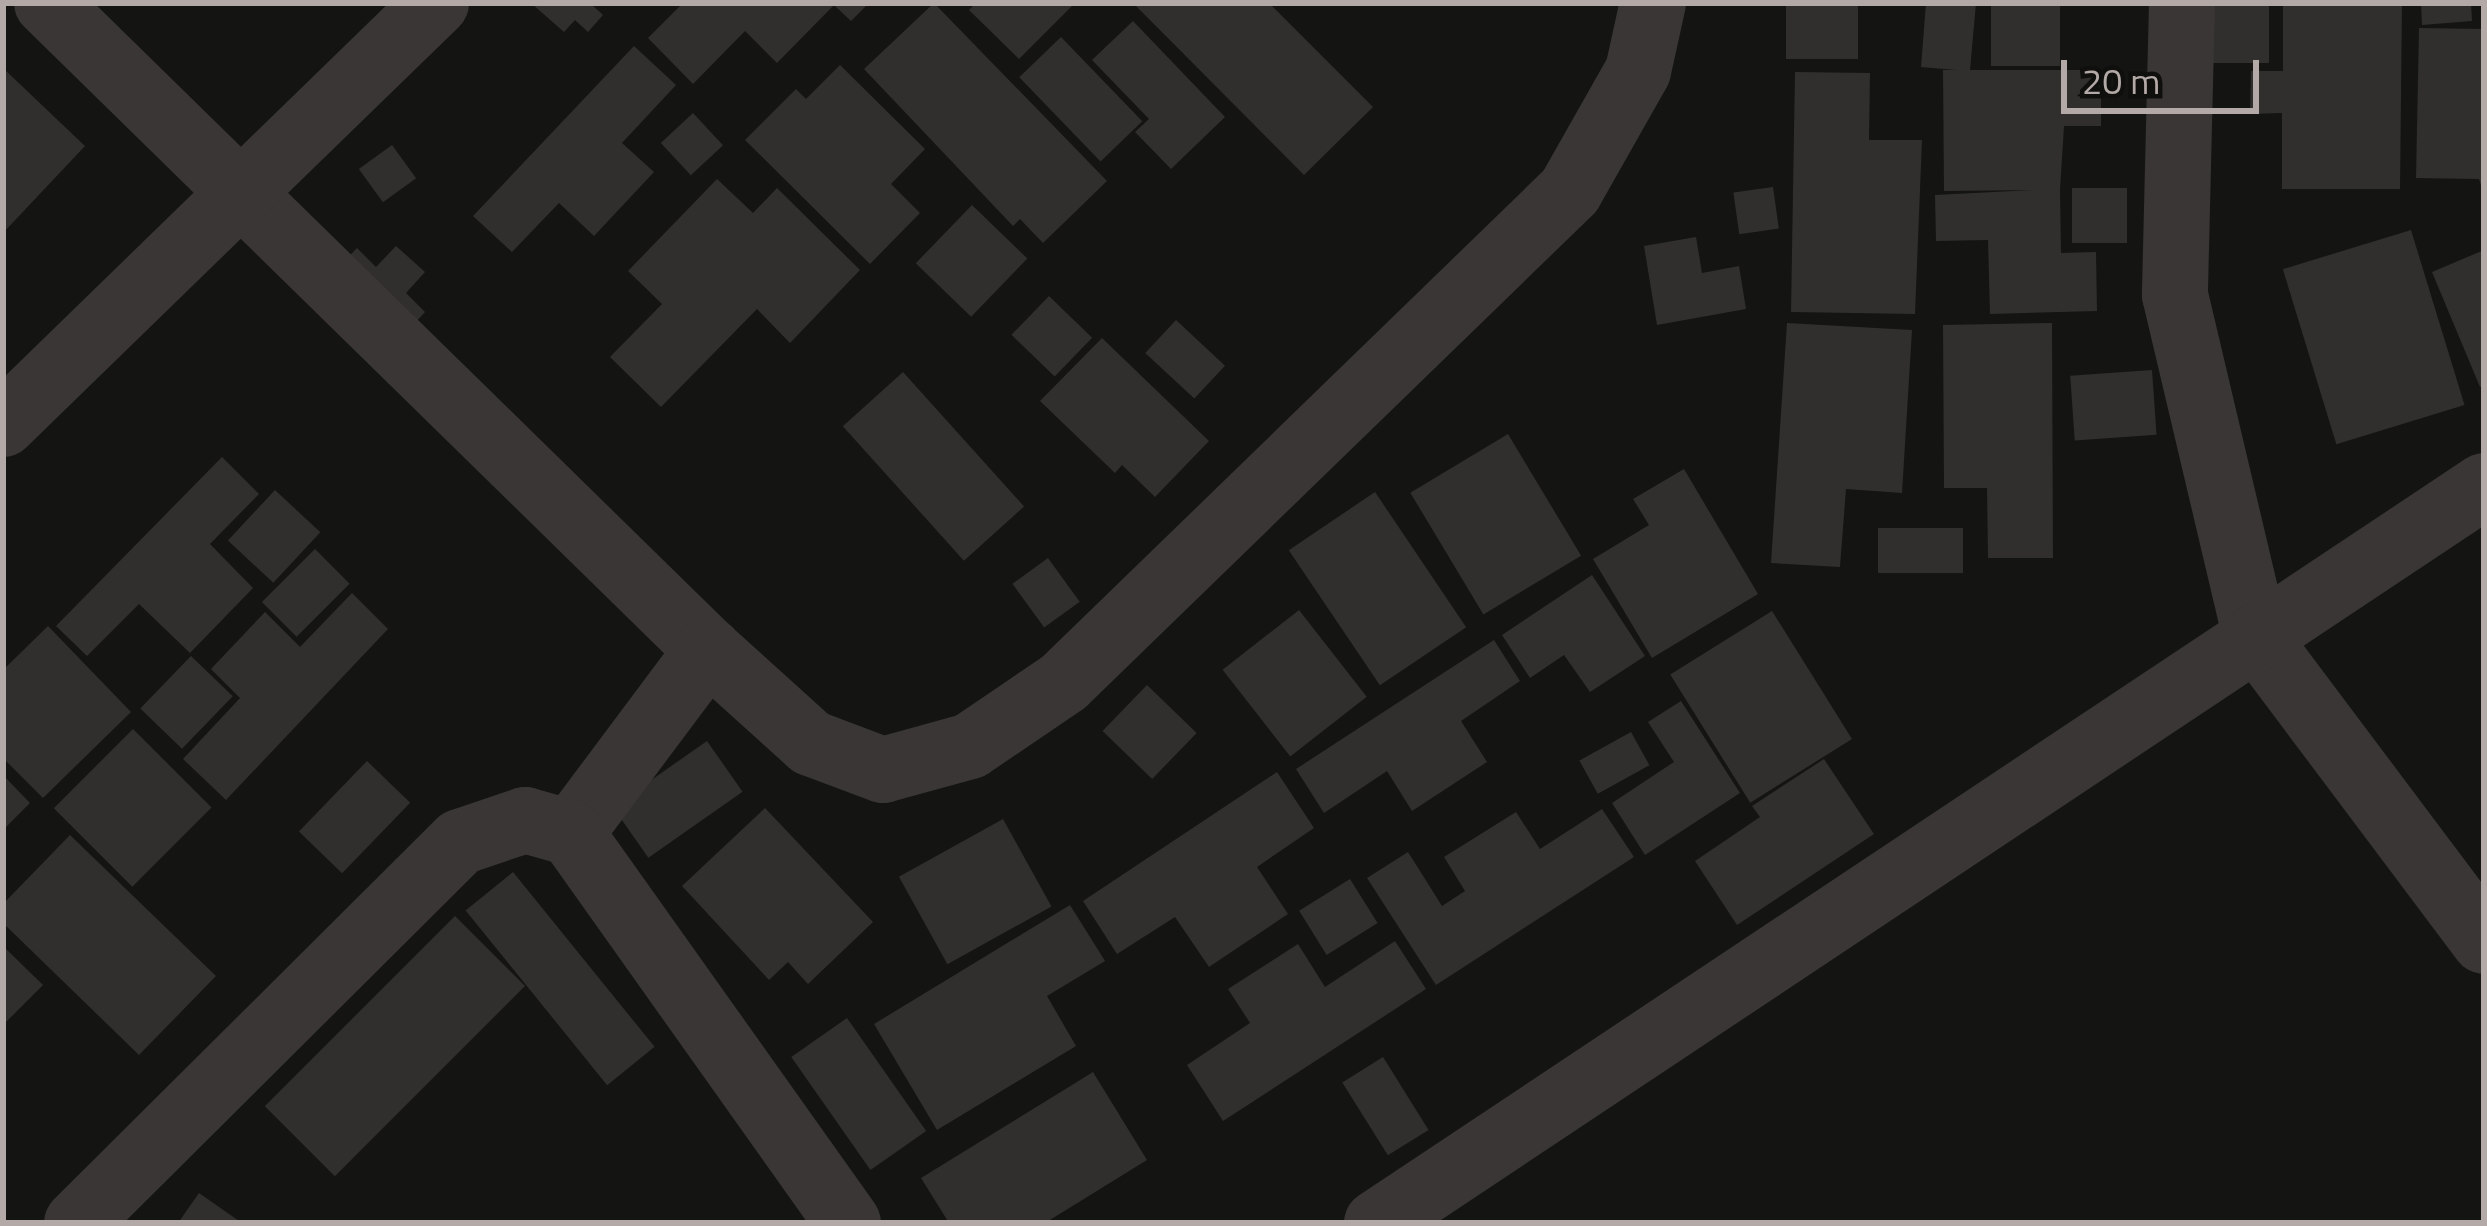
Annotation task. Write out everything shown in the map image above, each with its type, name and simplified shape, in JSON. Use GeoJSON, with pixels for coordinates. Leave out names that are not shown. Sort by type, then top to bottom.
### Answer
{"type":"FeatureCollection","features":[{"type":"Feature","properties":{"kind":"street"},"geometry":{"type":"LineString","coordinates":[[47,3],[235,197],[708,650],[812,743],[884,770],[970,746],[1064,682],[1570,190],[1638,71],[1653,3]]}},
{"type":"Feature","properties":{"kind":"street"},"geometry":{"type":"LineString","coordinates":[[3,424],[436,3]]}},
{"type":"Feature","properties":{"kind":"street"},"geometry":{"type":"LineString","coordinates":[[2182,3],[2175,295],[2256,637],[2484,941]]}},
{"type":"Feature","properties":{"kind":"street"},"geometry":{"type":"LineString","coordinates":[[1377,1223],[2484,485]]}},
{"type":"Feature","properties":{"kind":"street"},"geometry":{"type":"LineString","coordinates":[[571,833],[708,650]]}},
{"type":"Feature","properties":{"kind":"street"},"geometry":{"type":"LineString","coordinates":[[77,1223],[460,842],[525,820],[571,833],[848,1223]]}},
{"type":"Feature","properties":{"kind":"building"},"geometry":{"type":"Polygon","coordinates":[[[531,3],[590,3],[603,15],[588,32],[575,20],[564,32],[531,3]]]}},
{"type":"Feature","properties":{"kind":"building"},"geometry":{"type":"Polygon","coordinates":[[[683,3],[869,3],[851,21],[834,5],[777,63],[745,31],[693,84],[648,38],[683,3]]]}},
{"type":"Feature","properties":{"kind":"building"},"geometry":{"type":"Polygon","coordinates":[[[934,3],[1107,181],[1043,243],[1020,219],[1013,226],[864,69],[934,3]]]}},
{"type":"Feature","properties":{"kind":"building"},"geometry":{"type":"Polygon","coordinates":[[[976,3],[1075,3],[1019,59],[969,10],[976,3]]]}},
{"type":"Feature","properties":{"kind":"building"},"geometry":{"type":"Polygon","coordinates":[[[1133,3],[1269,3],[1373,107],[1304,175],[1133,3]]]}},
{"type":"Feature","properties":{"kind":"building"},"geometry":{"type":"Polygon","coordinates":[[[1786,3],[1858,3],[1858,59],[1786,59],[1786,3]]]}},
{"type":"Feature","properties":{"kind":"building"},"geometry":{"type":"Polygon","coordinates":[[[1926,3],[1976,3],[1970,70],[2101,70],[2101,126],[2064,126],[2060,190],[2061,253],[2096,252],[2097,311],[1990,314],[1988,240],[1936,241],[1935,195],[2033,190],[1944,191],[1943,70],[1956,70],[1921,67],[1926,3]]]}},
{"type":"Feature","properties":{"kind":"building"},"geometry":{"type":"Polygon","coordinates":[[[1991,3],[2060,3],[2060,66],[1991,66],[1991,3]]]}},
{"type":"Feature","properties":{"kind":"building"},"geometry":{"type":"Polygon","coordinates":[[[2203,3],[2269,3],[2269,63],[2203,63],[2203,3]]]}},
{"type":"Feature","properties":{"kind":"building"},"geometry":{"type":"Polygon","coordinates":[[[2283,3],[2402,3],[2400,189],[2282,189],[2282,113],[2250,114],[2251,71],[2283,71],[2283,3]]]}},
{"type":"Feature","properties":{"kind":"building"},"geometry":{"type":"Polygon","coordinates":[[[2421,3],[2471,3],[2472,21],[2422,25],[2421,3]]]}},
{"type":"Feature","properties":{"kind":"building"},"geometry":{"type":"Polygon","coordinates":[[[1133,21],[1225,117],[1171,169],[1135,132],[1149,119],[1092,60],[1133,21]]]}},
{"type":"Feature","properties":{"kind":"building"},"geometry":{"type":"Polygon","coordinates":[[[2419,28],[2484,29],[2484,195],[2479,179],[2416,178],[2419,28]]]}},
{"type":"Feature","properties":{"kind":"building"},"geometry":{"type":"Polygon","coordinates":[[[1061,37],[1142,121],[1101,161],[1019,77],[1061,37]]]}},
{"type":"Feature","properties":{"kind":"building"},"geometry":{"type":"Polygon","coordinates":[[[634,46],[676,85],[622,143],[654,172],[594,236],[559,203],[512,252],[473,216],[634,46]]]}},
{"type":"Feature","properties":{"kind":"building"},"geometry":{"type":"Polygon","coordinates":[[[840,65],[925,149],[891,184],[920,213],[870,264],[745,140],[796,89],[806,99],[840,65]]]}},
{"type":"Feature","properties":{"kind":"building"},"geometry":{"type":"Polygon","coordinates":[[[3,68],[85,146],[3,233],[3,68]]]}},
{"type":"Feature","properties":{"kind":"building"},"geometry":{"type":"Polygon","coordinates":[[[1795,72],[1870,73],[1869,140],[1922,140],[1915,314],[1791,312],[1795,72]]]}},
{"type":"Feature","properties":{"kind":"building"},"geometry":{"type":"Polygon","coordinates":[[[693,113],[723,145],[691,175],[661,143],[693,113]]]}},
{"type":"Feature","properties":{"kind":"building"},"geometry":{"type":"Polygon","coordinates":[[[392,145],[416,178],[383,202],[359,169],[392,145]]]}},
{"type":"Feature","properties":{"kind":"building"},"geometry":{"type":"Polygon","coordinates":[[[717,179],[753,213],[777,188],[860,270],[790,343],[757,309],[661,407],[610,357],[662,304],[628,271],[717,179]]]}},
{"type":"Feature","properties":{"kind":"building"},"geometry":{"type":"Polygon","coordinates":[[[1773,187],[1779,229],[1739,234],[1733,193],[1773,187]]]}},
{"type":"Feature","properties":{"kind":"building"},"geometry":{"type":"Polygon","coordinates":[[[2072,188],[2127,188],[2127,243],[2072,243],[2072,188]]]}},
{"type":"Feature","properties":{"kind":"building"},"geometry":{"type":"Polygon","coordinates":[[[972,205],[1027,258],[971,317],[916,263],[972,205]]]}},
{"type":"Feature","properties":{"kind":"building"},"geometry":{"type":"Polygon","coordinates":[[[2411,230],[2465,405],[2336,444],[2283,269],[2411,230]]]}},
{"type":"Feature","properties":{"kind":"building"},"geometry":{"type":"Polygon","coordinates":[[[1696,237],[1702,273],[1739,266],[1746,309],[1657,325],[1644,246],[1696,237]]]}},
{"type":"Feature","properties":{"kind":"building"},"geometry":{"type":"Polygon","coordinates":[[[396,246],[425,272],[406,293],[425,312],[404,335],[335,271],[357,248],[376,267],[396,246]]]}},
{"type":"Feature","properties":{"kind":"building"},"geometry":{"type":"Polygon","coordinates":[[[2484,250],[2484,385],[2480,387],[2432,272],[2484,250]]]}},
{"type":"Feature","properties":{"kind":"building"},"geometry":{"type":"Polygon","coordinates":[[[1049,296],[1092,338],[1055,377],[1011,335],[1049,296]]]}},
{"type":"Feature","properties":{"kind":"building"},"geometry":{"type":"Polygon","coordinates":[[[1176,320],[1225,366],[1194,399],[1145,353],[1176,320]]]}},
{"type":"Feature","properties":{"kind":"building"},"geometry":{"type":"Polygon","coordinates":[[[1787,323],[1912,330],[1902,493],[1846,489],[1840,567],[1771,563],[1787,323]]]}},
{"type":"Feature","properties":{"kind":"building"},"geometry":{"type":"Polygon","coordinates":[[[2052,323],[2053,558],[1988,558],[1987,488],[1944,488],[1943,325],[2052,323]]]}},
{"type":"Feature","properties":{"kind":"building"},"geometry":{"type":"Polygon","coordinates":[[[1102,338],[1209,441],[1155,497],[1122,465],[1115,473],[1040,401],[1102,338]]]}},
{"type":"Feature","properties":{"kind":"building"},"geometry":{"type":"Polygon","coordinates":[[[2152,370],[2157,435],[2075,441],[2070,376],[2152,370]]]}},
{"type":"Feature","properties":{"kind":"building"},"geometry":{"type":"Polygon","coordinates":[[[903,372],[1024,507],[964,561],[843,426],[903,372]]]}},
{"type":"Feature","properties":{"kind":"building"},"geometry":{"type":"Polygon","coordinates":[[[1508,434],[1581,556],[1483,614],[1410,493],[1508,434]]]}},
{"type":"Feature","properties":{"kind":"building"},"geometry":{"type":"Polygon","coordinates":[[[222,457],[259,494],[210,544],[253,588],[190,653],[139,604],[87,656],[56,626],[222,457]]]}},
{"type":"Feature","properties":{"kind":"building"},"geometry":{"type":"Polygon","coordinates":[[[1684,469],[1758,594],[1652,658],[1593,559],[1649,525],[1633,499],[1684,469]]]}},
{"type":"Feature","properties":{"kind":"building"},"geometry":{"type":"Polygon","coordinates":[[[275,490],[320,532],[273,583],[228,540],[275,490]]]}},
{"type":"Feature","properties":{"kind":"building"},"geometry":{"type":"Polygon","coordinates":[[[1375,492],[1466,627],[1380,685],[1289,550],[1375,492]]]}},
{"type":"Feature","properties":{"kind":"building"},"geometry":{"type":"Polygon","coordinates":[[[1878,528],[1963,528],[1963,573],[1878,573],[1878,528]]]}},
{"type":"Feature","properties":{"kind":"building"},"geometry":{"type":"Polygon","coordinates":[[[315,549],[350,584],[297,637],[262,602],[315,549]]]}},
{"type":"Feature","properties":{"kind":"building"},"geometry":{"type":"Polygon","coordinates":[[[1048,558],[1080,602],[1044,628],[1012,584],[1048,558]]]}},
{"type":"Feature","properties":{"kind":"building"},"geometry":{"type":"Polygon","coordinates":[[[1592,575],[1645,656],[1590,692],[1564,655],[1530,678],[1502,635],[1592,575]]]}},
{"type":"Feature","properties":{"kind":"building"},"geometry":{"type":"Polygon","coordinates":[[[352,593],[388,629],[226,800],[183,759],[240,698],[211,669],[265,612],[300,647],[352,593]]]}},
{"type":"Feature","properties":{"kind":"building"},"geometry":{"type":"Polygon","coordinates":[[[1299,610],[1367,697],[1290,756],[1223,670],[1299,610]]]}},
{"type":"Feature","properties":{"kind":"building"},"geometry":{"type":"Polygon","coordinates":[[[1772,611],[1852,739],[1750,803],[1670,675],[1772,611]]]}},
{"type":"Feature","properties":{"kind":"building"},"geometry":{"type":"Polygon","coordinates":[[[48,626],[131,712],[43,798],[3,758],[3,670],[48,626]]]}},
{"type":"Feature","properties":{"kind":"building"},"geometry":{"type":"Polygon","coordinates":[[[1494,640],[1520,681],[1461,721],[1487,762],[1412,811],[1387,771],[1324,813],[1296,769],[1494,640]]]}},
{"type":"Feature","properties":{"kind":"building"},"geometry":{"type":"Polygon","coordinates":[[[191,656],[233,696],[182,749],[140,709],[191,656]]]}},
{"type":"Feature","properties":{"kind":"building"},"geometry":{"type":"Polygon","coordinates":[[[1147,685],[1197,733],[1152,779],[1103,731],[1147,685]]]}},
{"type":"Feature","properties":{"kind":"building"},"geometry":{"type":"Polygon","coordinates":[[[1681,701],[1740,793],[1645,855],[1612,803],[1674,762],[1648,722],[1681,701]]]}},
{"type":"Feature","properties":{"kind":"building"},"geometry":{"type":"Polygon","coordinates":[[[133,729],[211,807],[132,887],[54,808],[133,729]]]}},
{"type":"Feature","properties":{"kind":"building"},"geometry":{"type":"Polygon","coordinates":[[[1631,732],[1649,765],[1598,794],[1579,761],[1631,732]]]}},
{"type":"Feature","properties":{"kind":"building"},"geometry":{"type":"Polygon","coordinates":[[[707,741],[743,792],[648,858],[613,807],[707,741]]]}},
{"type":"Feature","properties":{"kind":"building"},"geometry":{"type":"Polygon","coordinates":[[[1824,759],[1874,834],[1737,925],[1695,861],[1760,817],[1752,806],[1824,759]]]}},
{"type":"Feature","properties":{"kind":"building"},"geometry":{"type":"Polygon","coordinates":[[[367,761],[410,803],[342,873],[299,831],[367,761]]]}},
{"type":"Feature","properties":{"kind":"building"},"geometry":{"type":"Polygon","coordinates":[[[1277,772],[1314,828],[1257,867],[1288,914],[1209,967],[1175,917],[1117,954],[1083,901],[1277,772]]]}},
{"type":"Feature","properties":{"kind":"building"},"geometry":{"type":"Polygon","coordinates":[[[3,775],[30,803],[3,830],[3,775]]]}},
{"type":"Feature","properties":{"kind":"building"},"geometry":{"type":"Polygon","coordinates":[[[765,808],[873,922],[808,984],[788,962],[769,980],[682,886],[765,808]]]}},
{"type":"Feature","properties":{"kind":"building"},"geometry":{"type":"Polygon","coordinates":[[[1602,809],[1634,857],[1436,985],[1367,878],[1408,852],[1442,906],[1465,891],[1444,857],[1516,812],[1540,849],[1602,809]]]}},
{"type":"Feature","properties":{"kind":"building"},"geometry":{"type":"Polygon","coordinates":[[[1003,819],[1051,906],[947,964],[899,877],[1003,819]]]}},
{"type":"Feature","properties":{"kind":"building"},"geometry":{"type":"Polygon","coordinates":[[[70,835],[216,976],[139,1055],[3,923],[3,904],[70,835]]]}},
{"type":"Feature","properties":{"kind":"building"},"geometry":{"type":"Polygon","coordinates":[[[513,872],[655,1047],[607,1085],[466,910],[513,872]]]}},
{"type":"Feature","properties":{"kind":"building"},"geometry":{"type":"Polygon","coordinates":[[[1350,879],[1378,923],[1327,955],[1299,911],[1350,879]]]}},
{"type":"Feature","properties":{"kind":"building"},"geometry":{"type":"Polygon","coordinates":[[[1070,905],[1105,961],[1047,996],[1076,1046],[937,1130],[874,1024],[1070,905]]]}},
{"type":"Feature","properties":{"kind":"building"},"geometry":{"type":"Polygon","coordinates":[[[455,916],[525,986],[335,1176],[265,1106],[455,916]]]}},
{"type":"Feature","properties":{"kind":"building"},"geometry":{"type":"Polygon","coordinates":[[[1395,941],[1426,989],[1223,1121],[1187,1065],[1250,1023],[1228,989],[1298,944],[1325,987],[1395,941]]]}},
{"type":"Feature","properties":{"kind":"building"},"geometry":{"type":"Polygon","coordinates":[[[3,946],[43,985],[3,1025],[3,946]]]}},
{"type":"Feature","properties":{"kind":"building"},"geometry":{"type":"Polygon","coordinates":[[[847,1018],[926,1131],[870,1170],[791,1057],[847,1018]]]}},
{"type":"Feature","properties":{"kind":"building"},"geometry":{"type":"Polygon","coordinates":[[[1383,1057],[1429,1130],[1388,1155],[1342,1082],[1383,1057]]]}},
{"type":"Feature","properties":{"kind":"building"},"geometry":{"type":"Polygon","coordinates":[[[1093,1072],[1147,1160],[1045,1223],[949,1223],[921,1178],[1093,1072]]]}},
{"type":"Feature","properties":{"kind":"building"},"geometry":{"type":"Polygon","coordinates":[[[199,1193],[242,1223],[178,1223],[199,1193]]]}}]}
